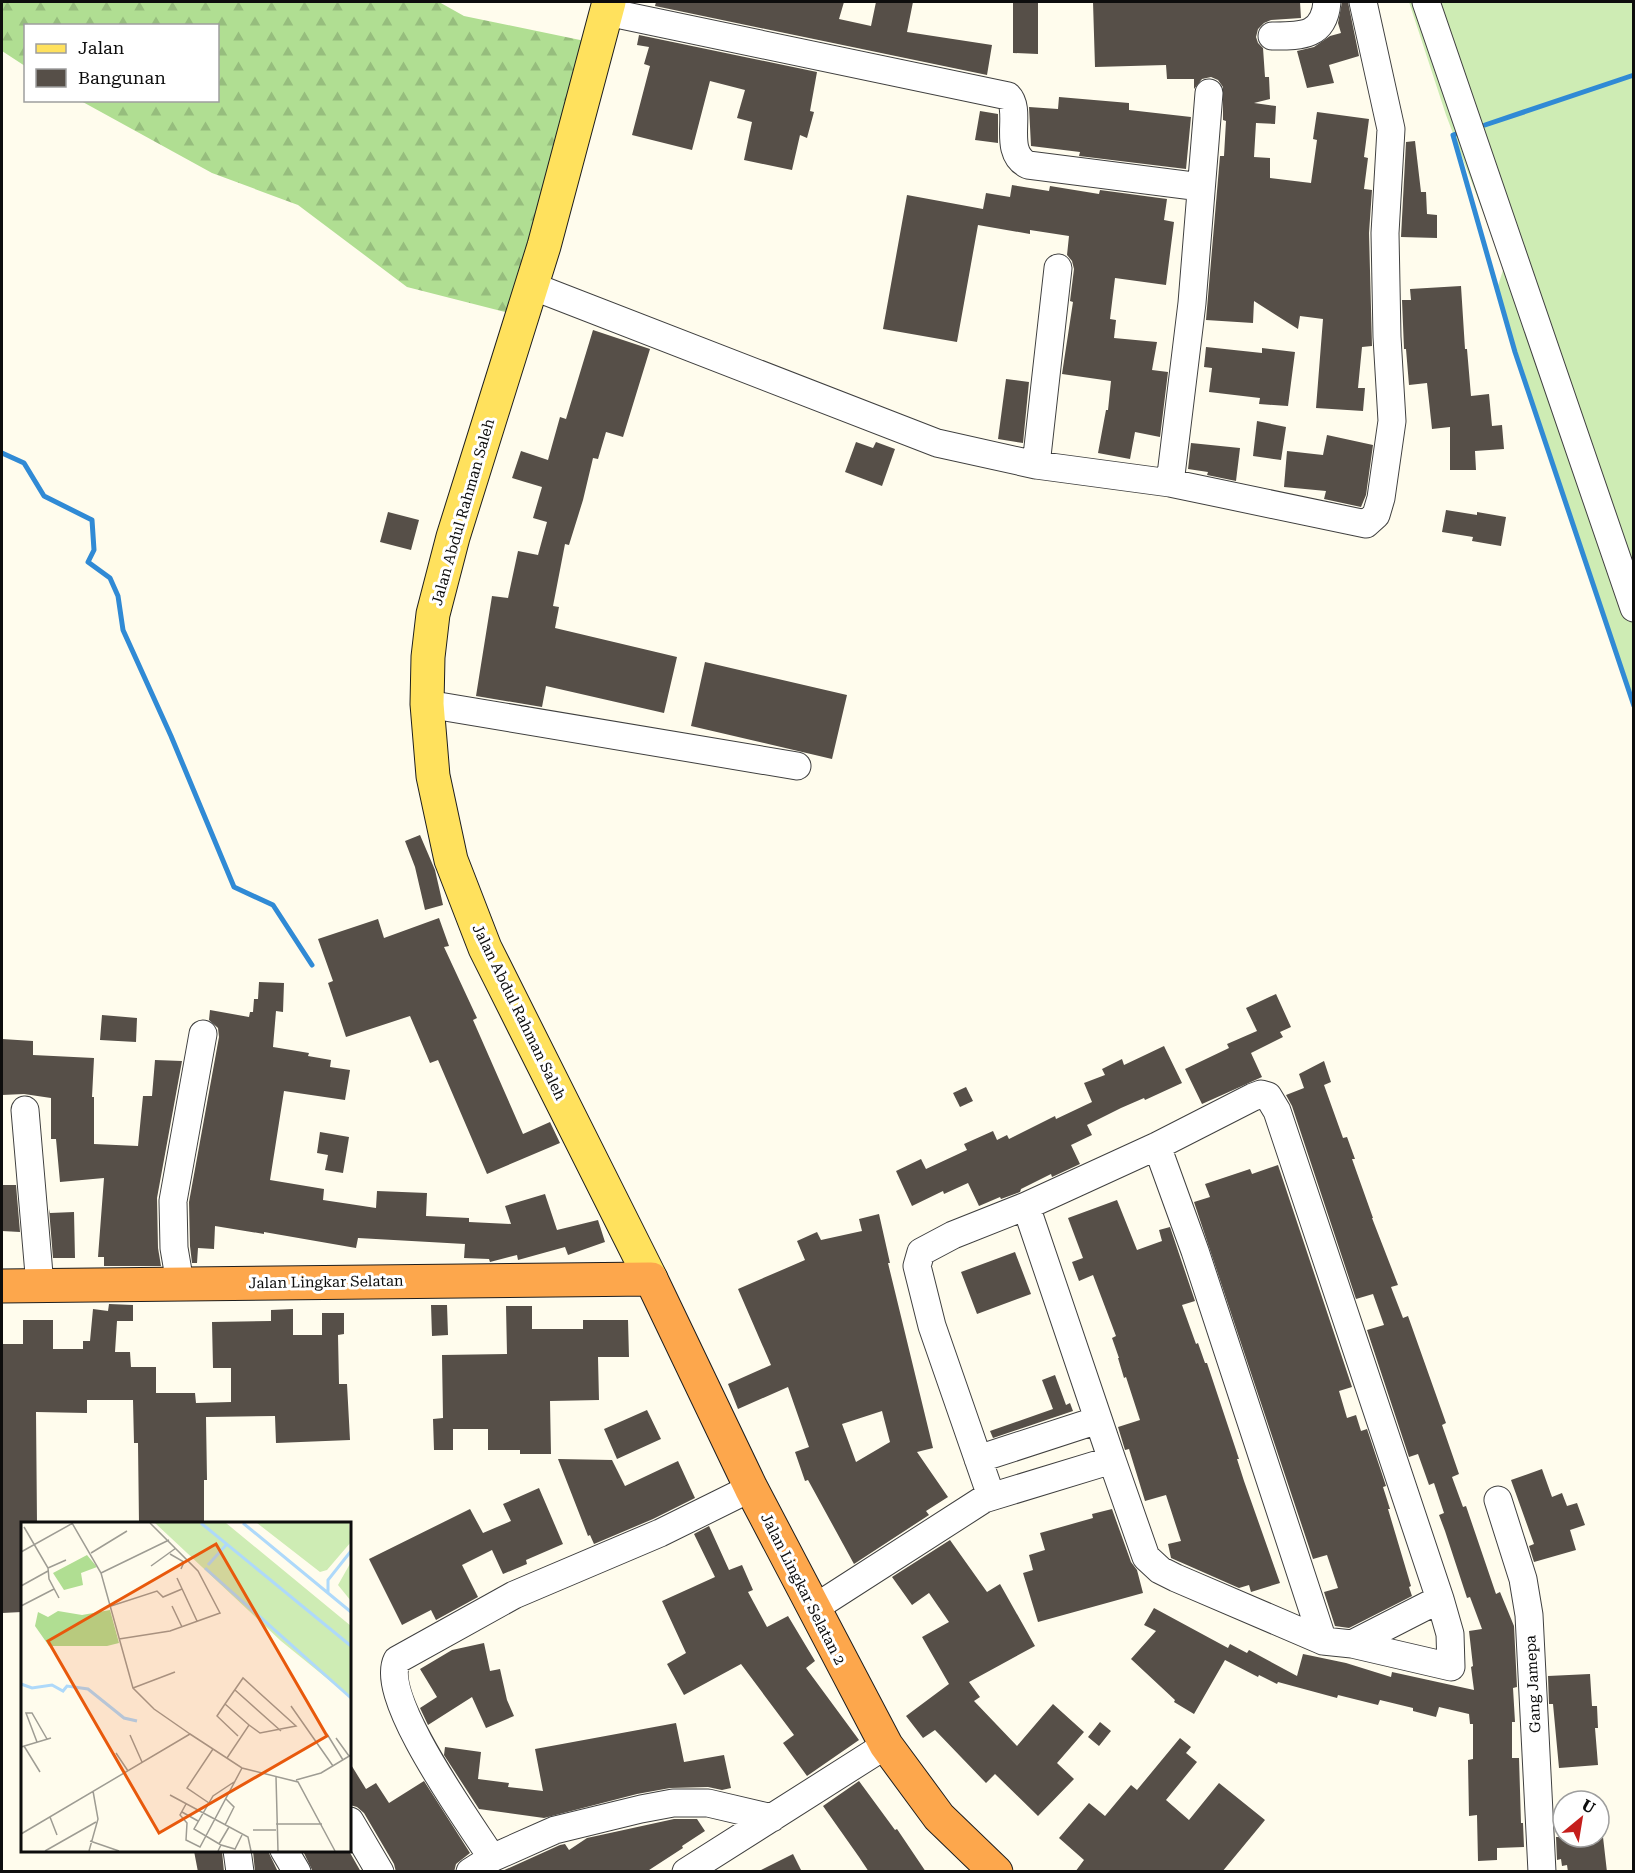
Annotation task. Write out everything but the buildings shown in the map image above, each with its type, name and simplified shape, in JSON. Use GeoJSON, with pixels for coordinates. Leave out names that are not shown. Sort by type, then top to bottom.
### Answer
{"type":"FeatureCollection","features":[{"type":"Feature","properties":{"kind":"highway","name":"Jalan Lingkar Selatan"},"geometry":{"type":"LineString","coordinates":[[2,1286],[651,1279]]}},
{"type":"Feature","properties":{"kind":"highway","name":"Jalan Lingkar Selatan 2"},"geometry":{"type":"LineString","coordinates":[[651,1279],[751,1488],[885,1745],[939,1817],[996,1872]]}},
{"type":"Feature","properties":{"kind":"main road","name":"Jalan Abdul Rahman Saleh"},"geometry":{"type":"LineString","coordinates":[[608,7],[532,286],[453,537],[433,614],[428,657],[427,704],[432,776],[451,860],[485,948],[651,1279]]}},
{"type":"Feature","properties":{"kind":"street"},"geometry":{"type":"LineString","coordinates":[[1272,36],[1297,36],[1310,33],[1320,25],[1327,2]]}},
{"type":"Feature","properties":{"kind":"street"},"geometry":{"type":"LineString","coordinates":[[532,286],[937,443],[1036,465],[1170,483],[1366,524],[1376,515],[1381,498],[1392,421],[1387,337],[1385,233],[1391,129],[1364,2]]}},
{"type":"Feature","properties":{"kind":"street"},"geometry":{"type":"LineString","coordinates":[[1426,2],[1634,608]]}},
{"type":"Feature","properties":{"kind":"street"},"geometry":{"type":"LineString","coordinates":[[608,7],[1008,96],[1013,103],[1012,122],[1016,153],[1021,161],[1028,165],[1201,187]]}},
{"type":"Feature","properties":{"kind":"street"},"geometry":{"type":"LineString","coordinates":[[1170,483],[1192,303],[1209,93]]}},
{"type":"Feature","properties":{"kind":"street"},"geometry":{"type":"LineString","coordinates":[[1036,465],[1058,268]]}},
{"type":"Feature","properties":{"kind":"street"},"geometry":{"type":"LineString","coordinates":[[427,704],[797,766]]}},
{"type":"Feature","properties":{"kind":"street"},"geometry":{"type":"LineString","coordinates":[[180,1283],[174,1248],[173,1201],[203,1034]]}},
{"type":"Feature","properties":{"kind":"street"},"geometry":{"type":"LineString","coordinates":[[991,1496],[932,1326],[917,1266],[921,1252],[953,1235],[1026,1206],[1157,1146],[1253,1097],[1268,1096],[1273,1103],[1440,1599],[1450,1634],[1451,1666],[1352,1644],[1323,1641],[1176,1578],[1160,1570],[1146,1557],[1026,1206]]}},
{"type":"Feature","properties":{"kind":"street"},"geometry":{"type":"LineString","coordinates":[[25,1110],[40,1286]]}},
{"type":"Feature","properties":{"kind":"street"},"geometry":{"type":"LineString","coordinates":[[1157,1146],[1195,1251],[1323,1641]]}},
{"type":"Feature","properties":{"kind":"street"},"geometry":{"type":"LineString","coordinates":[[978,1459],[1098,1420]]}},
{"type":"Feature","properties":{"kind":"street"},"geometry":{"type":"LineString","coordinates":[[813,1609],[991,1496],[1112,1460]]}},
{"type":"Feature","properties":{"kind":"street"},"geometry":{"type":"LineString","coordinates":[[751,1488],[660,1533],[514,1595],[397,1660],[393,1672],[394,1684],[414,1735],[481,1865],[555,1830],[673,1803],[708,1803],[772,1818]]}},
{"type":"Feature","properties":{"kind":"street","name":"Gang Jamepa"},"geometry":{"type":"LineString","coordinates":[[1498,1500],[1523,1579],[1529,1616],[1542,1872]]}},
{"type":"Feature","properties":{"kind":"street"},"geometry":{"type":"LineString","coordinates":[[1352,1644],[1440,1599]]}},
{"type":"Feature","properties":{"kind":"street"},"geometry":{"type":"LineString","coordinates":[[686,1872],[885,1745]]}},
{"type":"Feature","properties":{"kind":"street"},"geometry":{"type":"LineString","coordinates":[[351,1823],[380,1872]]}},
{"type":"Feature","properties":{"kind":"street"},"geometry":{"type":"LineString","coordinates":[[237,1852],[240,1872]]}},
{"type":"Feature","properties":{"kind":"street"},"geometry":{"type":"LineString","coordinates":[[285,1852],[297,1872]]}},
{"type":"Feature","properties":{"kind":"green space"},"geometry":{"type":"Polygon","coordinates":[[[2,2],[439,2],[464,16],[585,41],[509,313],[407,287],[298,205],[212,173],[83,102],[219,102],[219,24],[24,24],[24,65],[2,51],[2,2]]]}},
{"type":"Feature","properties":{"kind":"green space"},"geometry":{"type":"Polygon","coordinates":[[[1409,2],[1633,2],[1633,706],[1515,352],[1497,289],[1504,267],[1446,115],[1409,2]]]}},
{"type":"Feature","properties":{"kind":"waterway"},"geometry":{"type":"LineString","coordinates":[[1485,125],[1634,75]]}},
{"type":"Feature","properties":{"kind":"waterway"},"geometry":{"type":"LineString","coordinates":[[1456,134],[1453,135],[1515,352],[1634,706]]}},
{"type":"Feature","properties":{"kind":"waterway"},"geometry":{"type":"LineString","coordinates":[[2,453],[24,463],[44,496],[92,520],[94,550],[88,562],[110,578],[118,596],[123,630],[171,736],[234,887],[273,905],[312,965]]}}]}
